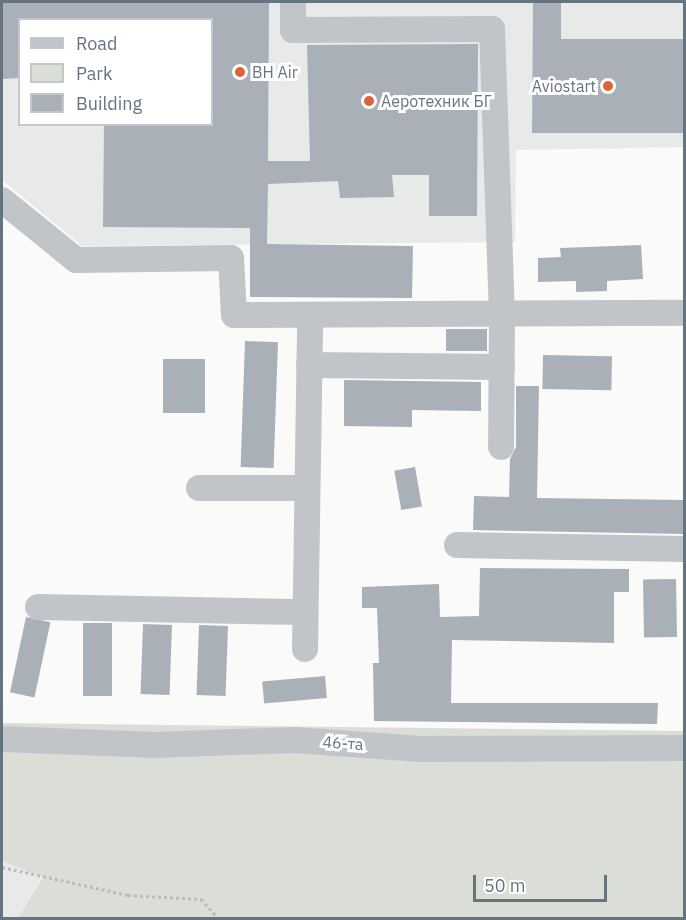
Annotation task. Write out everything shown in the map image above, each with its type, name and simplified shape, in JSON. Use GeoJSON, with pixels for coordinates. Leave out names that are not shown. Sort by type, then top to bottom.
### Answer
{"type":"FeatureCollection","features":[{"type":"Feature","properties":{"kind":"street"},"geometry":{"type":"LineString","coordinates":[[293,2],[293,30],[492,29],[502,314],[501,447]]}},
{"type":"Feature","properties":{"kind":"street"},"geometry":{"type":"LineString","coordinates":[[2,200],[76,260],[231,258],[234,315],[684,313]]}},
{"type":"Feature","properties":{"kind":"street"},"geometry":{"type":"LineString","coordinates":[[305,649],[310,316]]}},
{"type":"Feature","properties":{"kind":"street"},"geometry":{"type":"LineString","coordinates":[[309,364],[502,367]]}},
{"type":"Feature","properties":{"kind":"street"},"geometry":{"type":"LineString","coordinates":[[199,488],[307,488]]}},
{"type":"Feature","properties":{"kind":"street"},"geometry":{"type":"LineString","coordinates":[[457,545],[684,549]]}},
{"type":"Feature","properties":{"kind":"street"},"geometry":{"type":"LineString","coordinates":[[38,607],[306,612]]}},
{"type":"Feature","properties":{"kind":"street","name":"46-та"},"geometry":{"type":"LineString","coordinates":[[2,739],[156,745],[294,740],[421,749],[684,748]]}},
{"type":"Feature","properties":{"kind":"path"},"geometry":{"type":"LineString","coordinates":[[2,867],[128,895],[201,899],[218,918]]}},
{"type":"Feature","properties":{"kind":"shaded area"},"geometry":{"type":"Polygon","coordinates":[[[2,2],[684,2],[684,147],[516,150],[515,242],[82,246],[2,180],[2,2]]]}},
{"type":"Feature","properties":{"kind":"shaded area"},"geometry":{"type":"Polygon","coordinates":[[[2,861],[43,876],[18,918],[2,918],[2,861]]]}},
{"type":"Feature","properties":{"kind":"green space"},"geometry":{"type":"Polygon","coordinates":[[[2,723],[684,731],[684,918],[18,918],[43,877],[2,861],[2,723]]]}},
{"type":"Feature","properties":{"kind":"building"},"geometry":{"type":"Polygon","coordinates":[[[2,2],[269,2],[268,161],[310,161],[307,45],[478,44],[477,216],[429,216],[429,175],[392,175],[394,197],[340,198],[338,181],[268,184],[267,244],[413,246],[412,298],[250,297],[250,228],[103,227],[104,126],[213,126],[213,18],[18,18],[18,78],[2,79],[2,2]]]}},
{"type":"Feature","properties":{"kind":"building","name":"Aviostart"},"geometry":{"type":"Polygon","coordinates":[[[533,2],[561,2],[561,39],[684,39],[684,133],[532,133],[533,2]]]}},
{"type":"Feature","properties":{"kind":"building"},"geometry":{"type":"Polygon","coordinates":[[[641,245],[643,279],[607,281],[607,291],[576,292],[576,281],[538,282],[538,258],[561,257],[560,248],[641,245]]]}},
{"type":"Feature","properties":{"kind":"building"},"geometry":{"type":"Polygon","coordinates":[[[446,329],[487,329],[487,351],[446,351],[446,329]]]}},
{"type":"Feature","properties":{"kind":"building"},"geometry":{"type":"Polygon","coordinates":[[[245,341],[278,342],[274,468],[241,467],[245,341]]]}},
{"type":"Feature","properties":{"kind":"building"},"geometry":{"type":"Polygon","coordinates":[[[543,355],[612,356],[611,390],[542,389],[543,355]]]}},
{"type":"Feature","properties":{"kind":"building"},"geometry":{"type":"Polygon","coordinates":[[[163,359],[205,359],[205,413],[163,413],[163,359]]]}},
{"type":"Feature","properties":{"kind":"building"},"geometry":{"type":"Polygon","coordinates":[[[344,380],[481,382],[481,411],[412,410],[412,427],[344,426],[344,380]]]}},
{"type":"Feature","properties":{"kind":"building"},"geometry":{"type":"Polygon","coordinates":[[[516,386],[539,386],[537,498],[684,500],[684,534],[473,530],[474,496],[509,497],[510,459],[516,447],[516,386]]]}},
{"type":"Feature","properties":{"kind":"building"},"geometry":{"type":"Polygon","coordinates":[[[415,467],[422,506],[401,510],[394,471],[415,467]]]}},
{"type":"Feature","properties":{"kind":"building"},"geometry":{"type":"Polygon","coordinates":[[[480,568],[629,569],[629,592],[614,592],[614,643],[452,640],[451,703],[658,703],[657,724],[374,721],[373,663],[379,663],[377,608],[362,608],[362,587],[439,584],[440,617],[479,616],[480,568]]]}},
{"type":"Feature","properties":{"kind":"building"},"geometry":{"type":"Polygon","coordinates":[[[676,579],[677,637],[644,638],[643,580],[676,579]]]}},
{"type":"Feature","properties":{"kind":"building"},"geometry":{"type":"Polygon","coordinates":[[[26,617],[50,622],[34,698],[10,692],[26,617]]]}},
{"type":"Feature","properties":{"kind":"building"},"geometry":{"type":"Polygon","coordinates":[[[83,623],[112,623],[112,696],[83,696],[83,623]]]}},
{"type":"Feature","properties":{"kind":"building"},"geometry":{"type":"Polygon","coordinates":[[[143,624],[172,625],[170,695],[141,694],[143,624]]]}},
{"type":"Feature","properties":{"kind":"building"},"geometry":{"type":"Polygon","coordinates":[[[199,625],[228,626],[226,696],[197,695],[199,625]]]}},
{"type":"Feature","properties":{"kind":"building"},"geometry":{"type":"Polygon","coordinates":[[[325,676],[327,698],[264,703],[262,681],[325,676]]]}},
{"type":"Feature","properties":{"kind":"place","name":"BH Air"},"geometry":{"type":"Point","coordinates":[240,72]}},
{"type":"Feature","properties":{"kind":"place","name":"Aviostart"},"geometry":{"type":"Point","coordinates":[608,86]}},
{"type":"Feature","properties":{"kind":"place","name":"Аеротехник БГ"},"geometry":{"type":"Point","coordinates":[369,101]}}]}
